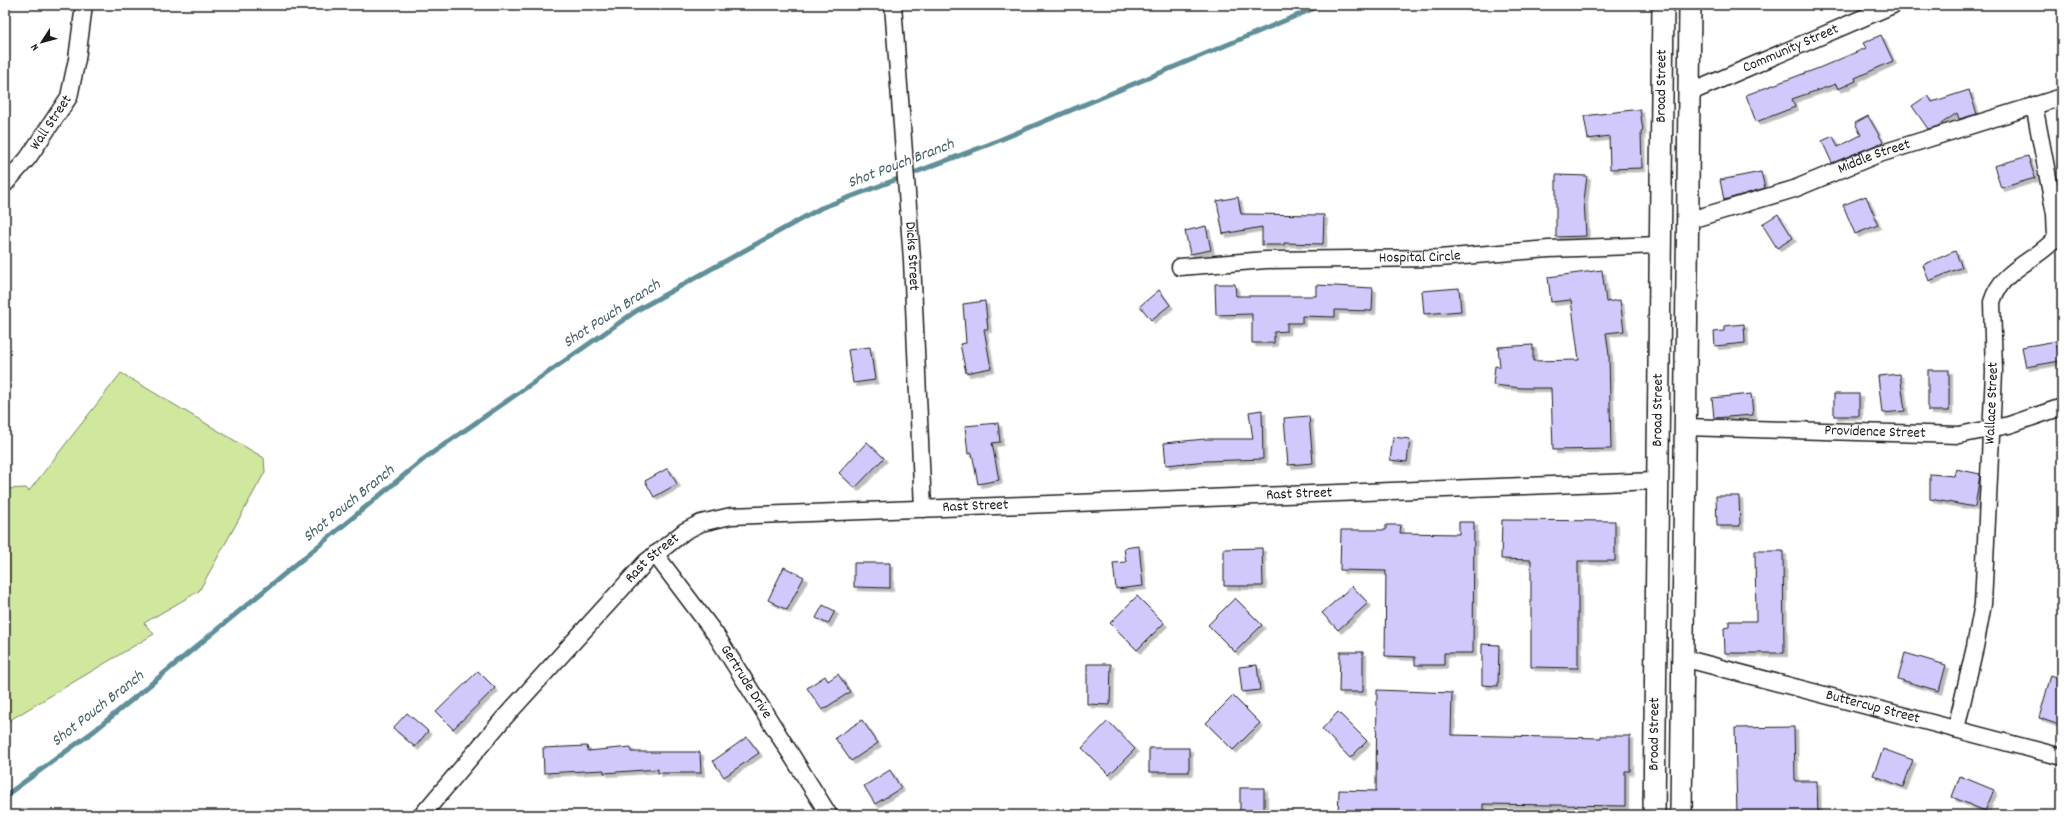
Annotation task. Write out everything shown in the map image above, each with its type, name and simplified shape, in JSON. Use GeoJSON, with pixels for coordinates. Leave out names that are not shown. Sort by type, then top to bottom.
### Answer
{"type":"FeatureCollection","features":[{"type":"Feature","properties":{"kind":"main road","name":"Broad Street"},"geometry":{"type":"LineString","coordinates":[[1654,815],[1656,481],[1663,5]]}},
{"type":"Feature","properties":{"kind":"main road","name":"Broad Street"},"geometry":{"type":"LineString","coordinates":[[1681,815],[1690,5]]}},
{"type":"Feature","properties":{"kind":"street","name":"Wall Street"},"geometry":{"type":"LineString","coordinates":[[5,184],[28,158],[69,97],[77,59],[84,5]]}},
{"type":"Feature","properties":{"kind":"street","name":"Dicks Street"},"geometry":{"type":"LineString","coordinates":[[893,5],[908,213],[923,509]]}},
{"type":"Feature","properties":{"kind":"street","name":"Community Street"},"geometry":{"type":"LineString","coordinates":[[1689,93],[1893,5]]}},
{"type":"Feature","properties":{"kind":"street","name":"Middle Street"},"geometry":{"type":"LineString","coordinates":[[1687,221],[1794,189],[1876,155],[2062,97]]}},
{"type":"Feature","properties":{"kind":"street","name":"Wallace Street"},"geometry":{"type":"LineString","coordinates":[[1956,729],[1976,647],[1984,604],[1994,372],[1992,302],[1994,292],[2006,276],[2048,247],[2056,238],[2055,214],[2034,105]]}},
{"type":"Feature","properties":{"kind":"street","name":"Hospital Circle"},"geometry":{"type":"LineString","coordinates":[[1180,267],[1266,260],[1439,258],[1549,249],[1660,245]]}},
{"type":"Feature","properties":{"kind":"street","name":"Providence Street"},"geometry":{"type":"LineString","coordinates":[[1685,427],[1958,435],[1991,429],[2062,407]]}},
{"type":"Feature","properties":{"kind":"street","name":"Rast Street"},"geometry":{"type":"LineString","coordinates":[[422,815],[504,718],[600,611],[655,554],[685,531],[701,523],[731,516],[1656,481]]}},
{"type":"Feature","properties":{"kind":"street","name":"Gertrude Drive"},"geometry":{"type":"LineString","coordinates":[[655,554],[716,635],[829,815]]}},
{"type":"Feature","properties":{"kind":"street","name":"Buttercup Street"},"geometry":{"type":"LineString","coordinates":[[1683,658],[2062,757]]}},
{"type":"Feature","properties":{"kind":"green space"},"geometry":{"type":"Polygon","coordinates":[[[121,373],[264,458],[265,472],[199,591],[144,623],[154,634],[5,723],[5,489],[26,488],[29,491],[121,373]]]}},
{"type":"Feature","properties":{"kind":"building"},"geometry":{"type":"Polygon","coordinates":[[[1881,35],[1893,61],[1855,78],[1856,81],[1838,89],[1836,84],[1792,99],[1795,107],[1756,122],[1746,95],[1819,68],[1866,48],[1863,43],[1881,35]]]}},
{"type":"Feature","properties":{"kind":"building"},"geometry":{"type":"Polygon","coordinates":[[[1969,90],[1977,114],[1959,119],[1957,113],[1938,126],[1928,129],[1912,106],[1928,95],[1932,102],[1969,90]]]}},
{"type":"Feature","properties":{"kind":"building"},"geometry":{"type":"Polygon","coordinates":[[[1640,109],[1643,131],[1641,132],[1642,168],[1610,169],[1609,136],[1588,139],[1584,116],[1640,109]]]}},
{"type":"Feature","properties":{"kind":"building"},"geometry":{"type":"Polygon","coordinates":[[[1868,116],[1883,142],[1832,163],[1822,141],[1833,136],[1838,147],[1861,135],[1855,123],[1868,116]]]}},
{"type":"Feature","properties":{"kind":"building"},"geometry":{"type":"Polygon","coordinates":[[[2028,156],[2035,178],[2001,188],[1994,166],[2028,156]]]}},
{"type":"Feature","properties":{"kind":"building"},"geometry":{"type":"Polygon","coordinates":[[[1761,172],[1765,188],[1724,200],[1720,180],[1761,172]]]}},
{"type":"Feature","properties":{"kind":"building"},"geometry":{"type":"Polygon","coordinates":[[[1556,175],[1587,176],[1584,200],[1586,236],[1556,237],[1556,175]]]}},
{"type":"Feature","properties":{"kind":"building"},"geometry":{"type":"Polygon","coordinates":[[[1866,196],[1878,225],[1855,234],[1843,205],[1866,196]]]}},
{"type":"Feature","properties":{"kind":"building"},"geometry":{"type":"Polygon","coordinates":[[[1238,197],[1241,214],[1324,215],[1323,244],[1284,243],[1284,245],[1262,245],[1262,227],[1223,234],[1217,201],[1238,197]]]}},
{"type":"Feature","properties":{"kind":"building"},"geometry":{"type":"Polygon","coordinates":[[[1778,214],[1793,238],[1777,248],[1762,224],[1778,214]]]}},
{"type":"Feature","properties":{"kind":"building"},"geometry":{"type":"Polygon","coordinates":[[[1206,226],[1211,250],[1190,254],[1185,231],[1206,226]]]}},
{"type":"Feature","properties":{"kind":"building"},"geometry":{"type":"Polygon","coordinates":[[[1955,251],[1962,267],[1929,281],[1923,265],[1955,251]]]}},
{"type":"Feature","properties":{"kind":"building"},"geometry":{"type":"Polygon","coordinates":[[[1602,270],[1606,302],[1620,300],[1624,331],[1606,333],[1609,355],[1611,449],[1553,450],[1551,388],[1522,388],[1493,385],[1495,366],[1500,367],[1498,347],[1533,345],[1533,361],[1579,360],[1571,300],[1551,302],[1548,277],[1602,270]]]}},
{"type":"Feature","properties":{"kind":"building"},"geometry":{"type":"Polygon","coordinates":[[[1215,284],[1235,284],[1236,296],[1316,296],[1316,285],[1373,288],[1372,311],[1335,310],[1335,317],[1302,316],[1302,323],[1287,323],[1287,331],[1274,332],[1274,343],[1252,343],[1252,314],[1216,315],[1215,284]]]}},
{"type":"Feature","properties":{"kind":"building"},"geometry":{"type":"Polygon","coordinates":[[[1459,288],[1461,311],[1424,314],[1422,291],[1459,288]]]}},
{"type":"Feature","properties":{"kind":"building"},"geometry":{"type":"Polygon","coordinates":[[[1159,290],[1170,305],[1151,320],[1140,306],[1159,290]]]}},
{"type":"Feature","properties":{"kind":"building"},"geometry":{"type":"Polygon","coordinates":[[[985,301],[988,329],[984,329],[991,368],[966,373],[960,344],[966,343],[963,304],[985,301]]]}},
{"type":"Feature","properties":{"kind":"building"},"geometry":{"type":"Polygon","coordinates":[[[1744,324],[1745,343],[1715,346],[1714,332],[1724,331],[1724,326],[1744,324]]]}},
{"type":"Feature","properties":{"kind":"building"},"geometry":{"type":"Polygon","coordinates":[[[2056,341],[2060,361],[2026,367],[2022,347],[2056,341]]]}},
{"type":"Feature","properties":{"kind":"building"},"geometry":{"type":"Polygon","coordinates":[[[870,347],[875,380],[853,383],[848,350],[870,347]]]}},
{"type":"Feature","properties":{"kind":"building"},"geometry":{"type":"Polygon","coordinates":[[[1928,370],[1949,370],[1949,411],[1928,411],[1928,370]]]}},
{"type":"Feature","properties":{"kind":"building"},"geometry":{"type":"Polygon","coordinates":[[[1900,374],[1905,411],[1882,413],[1878,376],[1900,374]]]}},
{"type":"Feature","properties":{"kind":"building"},"geometry":{"type":"Polygon","coordinates":[[[1751,394],[1753,415],[1714,418],[1712,398],[1751,394]]]}},
{"type":"Feature","properties":{"kind":"building"},"geometry":{"type":"Polygon","coordinates":[[[1834,394],[1859,394],[1859,416],[1834,416],[1834,394]]]}},
{"type":"Feature","properties":{"kind":"building"},"geometry":{"type":"Polygon","coordinates":[[[1262,410],[1263,459],[1207,461],[1166,465],[1164,443],[1205,439],[1253,439],[1249,412],[1262,410]]]}},
{"type":"Feature","properties":{"kind":"building"},"geometry":{"type":"Polygon","coordinates":[[[1309,416],[1313,463],[1288,465],[1284,418],[1309,416]]]}},
{"type":"Feature","properties":{"kind":"building"},"geometry":{"type":"Polygon","coordinates":[[[998,423],[1000,442],[992,443],[999,480],[978,484],[972,453],[968,454],[965,426],[998,423]]]}},
{"type":"Feature","properties":{"kind":"building"},"geometry":{"type":"Polygon","coordinates":[[[1393,437],[1410,439],[1407,462],[1390,460],[1393,437]]]}},
{"type":"Feature","properties":{"kind":"building"},"geometry":{"type":"Polygon","coordinates":[[[867,442],[884,458],[855,488],[839,473],[867,442]]]}},
{"type":"Feature","properties":{"kind":"building"},"geometry":{"type":"Polygon","coordinates":[[[668,468],[677,484],[654,497],[645,481],[668,468]]]}},
{"type":"Feature","properties":{"kind":"building"},"geometry":{"type":"Polygon","coordinates":[[[1956,469],[1980,474],[1975,507],[1930,499],[1930,474],[1954,476],[1956,469]]]}},
{"type":"Feature","properties":{"kind":"building"},"geometry":{"type":"Polygon","coordinates":[[[1716,496],[1739,496],[1740,526],[1717,526],[1716,496]]]}},
{"type":"Feature","properties":{"kind":"building"},"geometry":{"type":"Polygon","coordinates":[[[1502,520],[1615,521],[1615,561],[1578,561],[1578,668],[1531,667],[1531,560],[1501,559],[1502,520]]]}},
{"type":"Feature","properties":{"kind":"building"},"geometry":{"type":"Polygon","coordinates":[[[1459,522],[1474,522],[1473,653],[1444,653],[1444,665],[1415,665],[1415,657],[1385,656],[1386,571],[1340,570],[1341,530],[1386,530],[1386,525],[1401,525],[1400,533],[1459,534],[1459,522]]]}},
{"type":"Feature","properties":{"kind":"building"},"geometry":{"type":"Polygon","coordinates":[[[1139,546],[1143,586],[1116,589],[1113,563],[1126,562],[1124,548],[1139,546]]]}},
{"type":"Feature","properties":{"kind":"building"},"geometry":{"type":"Polygon","coordinates":[[[1262,548],[1263,586],[1224,586],[1224,549],[1262,548]]]}},
{"type":"Feature","properties":{"kind":"building"},"geometry":{"type":"Polygon","coordinates":[[[1755,551],[1783,551],[1784,653],[1725,653],[1724,628],[1729,627],[1729,621],[1756,621],[1755,551]]]}},
{"type":"Feature","properties":{"kind":"building"},"geometry":{"type":"Polygon","coordinates":[[[854,563],[890,563],[890,588],[854,587],[854,563]]]}},
{"type":"Feature","properties":{"kind":"building"},"geometry":{"type":"Polygon","coordinates":[[[784,567],[804,577],[787,610],[768,600],[784,567]]]}},
{"type":"Feature","properties":{"kind":"building"},"geometry":{"type":"Polygon","coordinates":[[[1352,586],[1368,603],[1338,630],[1322,613],[1352,586]]]}},
{"type":"Feature","properties":{"kind":"building"},"geometry":{"type":"Polygon","coordinates":[[[1137,596],[1164,623],[1137,650],[1110,623],[1137,596]]]}},
{"type":"Feature","properties":{"kind":"building"},"geometry":{"type":"Polygon","coordinates":[[[1235,598],[1262,625],[1235,652],[1208,625],[1235,598]]]}},
{"type":"Feature","properties":{"kind":"building"},"geometry":{"type":"Polygon","coordinates":[[[823,605],[835,611],[828,624],[816,618],[823,605]]]}},
{"type":"Feature","properties":{"kind":"building"},"geometry":{"type":"Polygon","coordinates":[[[1482,644],[1499,645],[1498,686],[1482,685],[1482,644]]]}},
{"type":"Feature","properties":{"kind":"building"},"geometry":{"type":"Polygon","coordinates":[[[1340,652],[1363,652],[1363,692],[1339,692],[1340,652]]]}},
{"type":"Feature","properties":{"kind":"building"},"geometry":{"type":"Polygon","coordinates":[[[1905,653],[1946,665],[1939,691],[1898,679],[1905,653]]]}},
{"type":"Feature","properties":{"kind":"building"},"geometry":{"type":"Polygon","coordinates":[[[1087,664],[1111,664],[1110,705],[1087,704],[1087,664]]]}},
{"type":"Feature","properties":{"kind":"building"},"geometry":{"type":"Polygon","coordinates":[[[1257,665],[1260,690],[1242,692],[1239,667],[1257,665]]]}},
{"type":"Feature","properties":{"kind":"building"},"geometry":{"type":"Polygon","coordinates":[[[478,671],[495,688],[453,729],[436,712],[478,671]]]}},
{"type":"Feature","properties":{"kind":"building"},"geometry":{"type":"Polygon","coordinates":[[[838,674],[850,692],[822,710],[807,688],[825,676],[828,681],[838,674]]]}},
{"type":"Feature","properties":{"kind":"building"},"geometry":{"type":"Polygon","coordinates":[[[2051,675],[2062,679],[2062,726],[2039,718],[2051,675]]]}},
{"type":"Feature","properties":{"kind":"building"},"geometry":{"type":"Polygon","coordinates":[[[1377,690],[1452,693],[1451,735],[1601,738],[1601,736],[1630,736],[1630,771],[1625,771],[1625,806],[1483,804],[1483,815],[1338,815],[1339,790],[1376,791],[1377,690]]]}},
{"type":"Feature","properties":{"kind":"building"},"geometry":{"type":"Polygon","coordinates":[[[1233,696],[1260,723],[1233,750],[1206,723],[1233,696]]]}},
{"type":"Feature","properties":{"kind":"building"},"geometry":{"type":"Polygon","coordinates":[[[1338,712],[1367,741],[1350,758],[1322,729],[1338,712]]]}},
{"type":"Feature","properties":{"kind":"building"},"geometry":{"type":"Polygon","coordinates":[[[407,713],[428,731],[415,747],[393,728],[407,713]]]}},
{"type":"Feature","properties":{"kind":"building"},"geometry":{"type":"Polygon","coordinates":[[[862,720],[878,743],[851,761],[835,738],[862,720]]]}},
{"type":"Feature","properties":{"kind":"building"},"geometry":{"type":"Polygon","coordinates":[[[1108,721],[1135,749],[1109,775],[1082,748],[1108,721]]]}},
{"type":"Feature","properties":{"kind":"building"},"geometry":{"type":"Polygon","coordinates":[[[1794,727],[1795,781],[1817,781],[1818,815],[1737,815],[1735,728],[1794,727]]]}},
{"type":"Feature","properties":{"kind":"building"},"geometry":{"type":"Polygon","coordinates":[[[747,737],[759,753],[724,777],[713,761],[747,737]]]}},
{"type":"Feature","properties":{"kind":"building"},"geometry":{"type":"Polygon","coordinates":[[[587,746],[588,751],[631,747],[631,752],[700,752],[701,773],[658,773],[658,769],[604,773],[604,770],[544,773],[543,748],[587,746]]]}},
{"type":"Feature","properties":{"kind":"building"},"geometry":{"type":"Polygon","coordinates":[[[1149,748],[1189,748],[1189,772],[1149,772],[1149,748]]]}},
{"type":"Feature","properties":{"kind":"building"},"geometry":{"type":"Polygon","coordinates":[[[1883,749],[1913,760],[1903,787],[1873,775],[1883,749]]]}},
{"type":"Feature","properties":{"kind":"building"},"geometry":{"type":"Polygon","coordinates":[[[890,770],[901,788],[875,804],[864,786],[890,770]]]}},
{"type":"Feature","properties":{"kind":"building"},"geometry":{"type":"Polygon","coordinates":[[[1960,776],[1994,790],[1985,811],[1952,797],[1960,776]]]}},
{"type":"Feature","properties":{"kind":"building"},"geometry":{"type":"Polygon","coordinates":[[[1240,788],[1264,788],[1264,815],[1240,815],[1240,788]]]}},
{"type":"Feature","properties":{"kind":"waterway","name":"Shot Pouch Branch"},"geometry":{"type":"LineString","coordinates":[[5,796],[94,731],[425,458],[639,309],[821,208],[990,144],[1322,5]]}}]}
